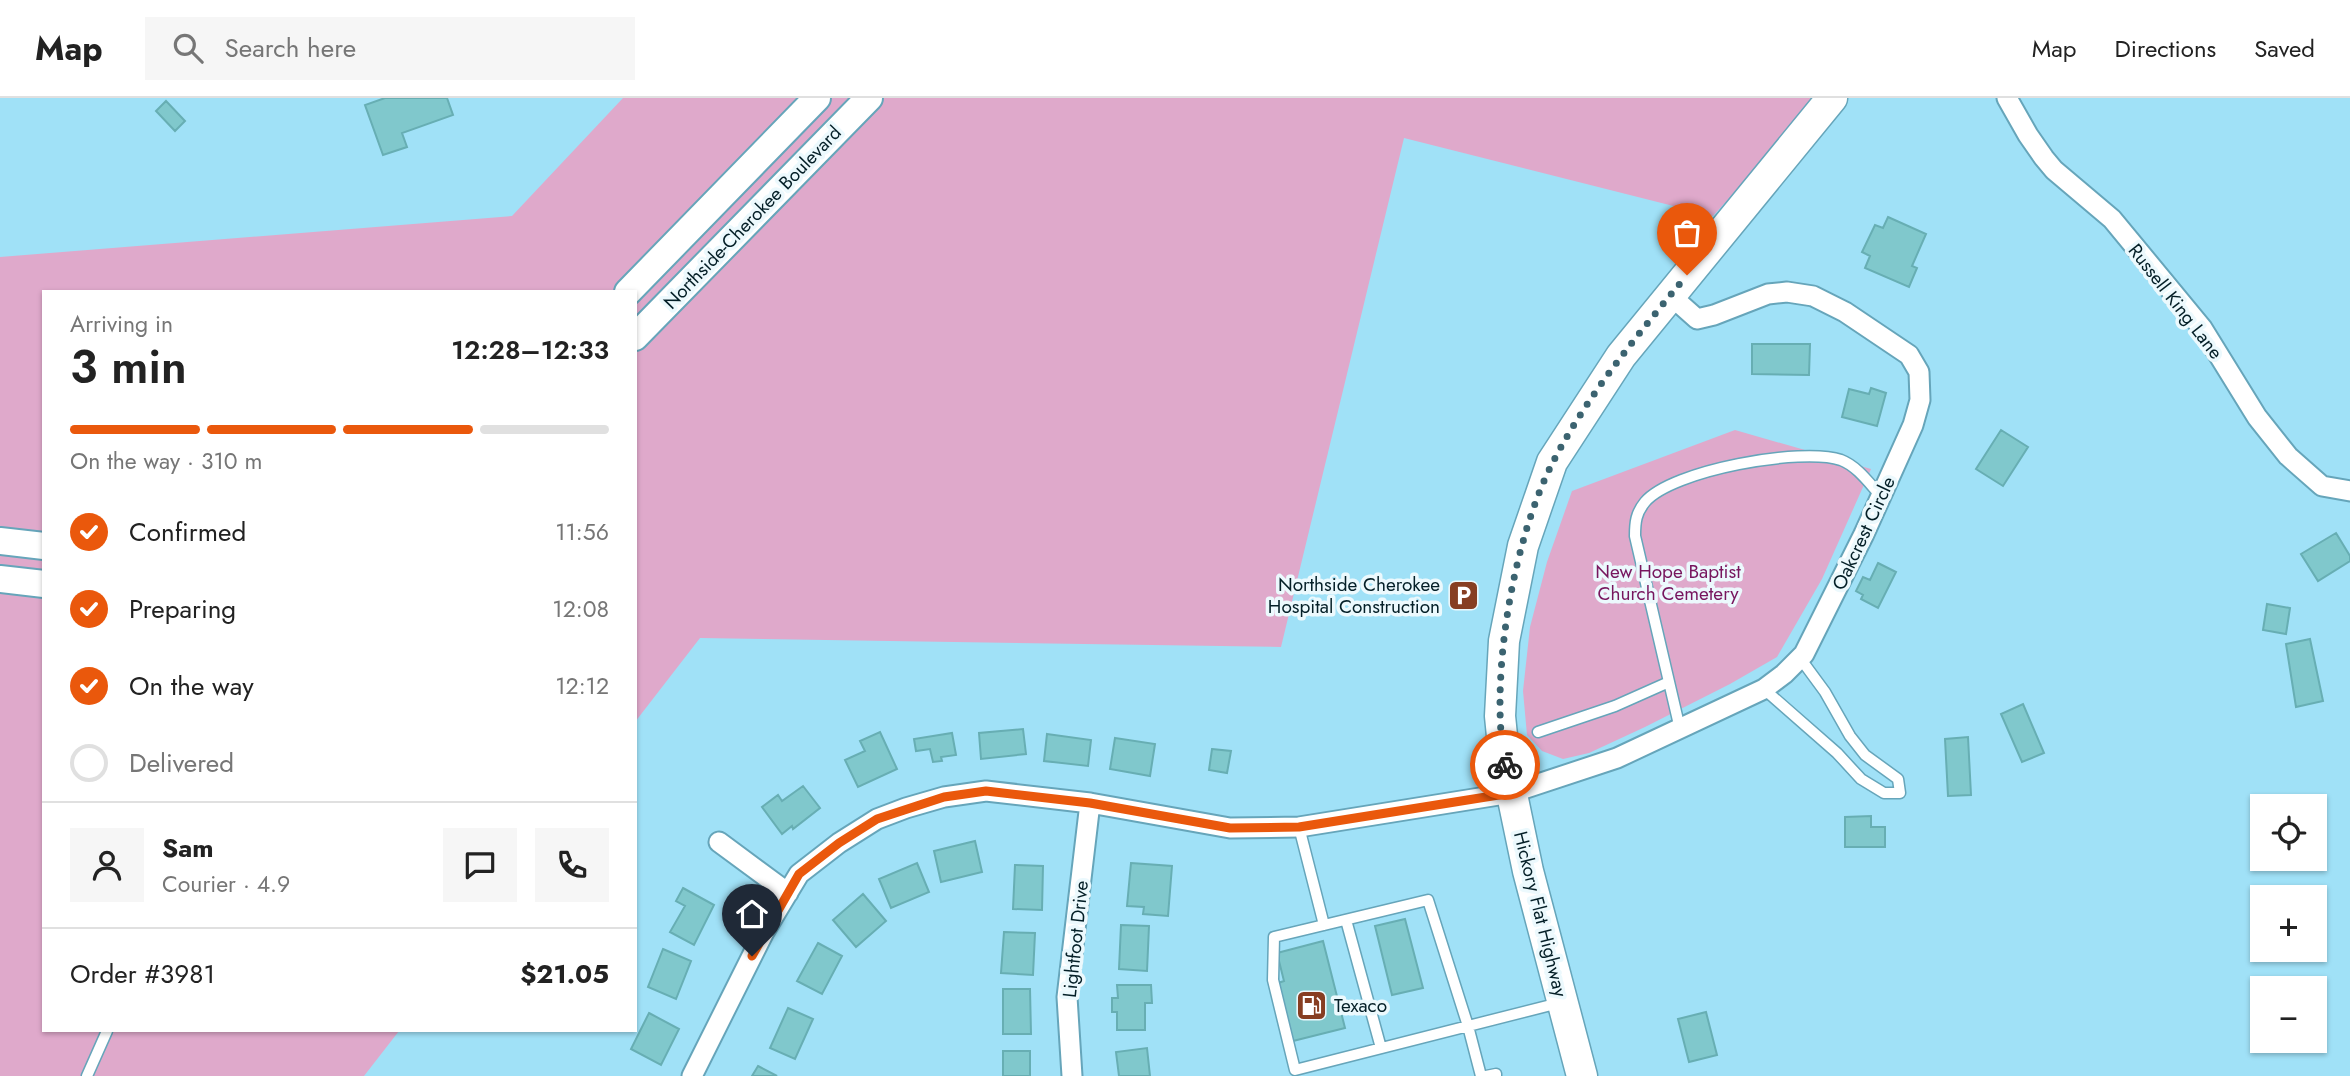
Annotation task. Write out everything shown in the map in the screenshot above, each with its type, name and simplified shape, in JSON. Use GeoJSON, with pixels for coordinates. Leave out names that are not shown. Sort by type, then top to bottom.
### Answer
{"type":"FeatureCollection","features":[{"type":"Feature","properties":{"kind":"main road","name":"Hickory Flat Highway"},"geometry":{"type":"LineString","coordinates":[[1582,1076],[1528,871],[1511,793],[1500,716],[1504,641],[1523,546],[1552,463],[1621,356],[1832,98]]}},
{"type":"Feature","properties":{"kind":"street","name":"Northside-Cherokee Boulevard"},"geometry":{"type":"LineString","coordinates":[[630,290],[817,98]]}},
{"type":"Feature","properties":{"kind":"street","name":"Northside-Cherokee Boulevard"},"geometry":{"type":"LineString","coordinates":[[637,335],[869,98]]}},
{"type":"Feature","properties":{"kind":"street","name":"Russell King Lane"},"geometry":{"type":"LineString","coordinates":[[2007,98],[2044,158],[2112,219],[2202,328],[2257,417],[2288,456],[2322,486]]}},
{"type":"Feature","properties":{"kind":"street","name":"Oakcrest Circle"},"geometry":{"type":"LineString","coordinates":[[692,1076],[764,932],[799,874],[839,843],[877,819],[944,797],[986,791],[1090,803],[1230,828],[1299,827],[1511,793],[1616,758],[1764,689],[1784,674],[1804,654],[1913,425],[1920,400],[1919,372],[1909,355],[1845,312],[1813,296],[1787,292],[1768,294],[1714,315],[1697,318],[1670,295]]}},
{"type":"Feature","properties":{"kind":"street"},"geometry":{"type":"LineString","coordinates":[[2322,486],[2350,491]]}},
{"type":"Feature","properties":{"kind":"street"},"geometry":{"type":"LineString","coordinates":[[0,541],[42,546]]}},
{"type":"Feature","properties":{"kind":"street"},"geometry":{"type":"LineString","coordinates":[[0,579],[42,584]]}},
{"type":"Feature","properties":{"kind":"street","name":"Lightfoot Drive"},"geometry":{"type":"LineString","coordinates":[[1072,1076],[1067,997],[1090,803]]}},
{"type":"Feature","properties":{"kind":"street"},"geometry":{"type":"LineString","coordinates":[[719,842],[788,893]]}},
{"type":"Feature","properties":{"kind":"lane"},"geometry":{"type":"LineString","coordinates":[[1681,729],[1634,536],[1635,517],[1647,500],[1663,489],[1708,471],[1750,460],[1810,455],[1842,461],[1860,473],[1881,496]]}},
{"type":"Feature","properties":{"kind":"lane"},"geometry":{"type":"LineString","coordinates":[[2322,486],[2350,480]]}},
{"type":"Feature","properties":{"kind":"lane"},"geometry":{"type":"LineString","coordinates":[[1764,689],[1837,753],[1861,779],[1884,793],[1900,793],[1898,779],[1865,755],[1800,658]]}},
{"type":"Feature","properties":{"kind":"lane"},"geometry":{"type":"LineString","coordinates":[[1538,732],[1615,706],[1669,682]]}},
{"type":"Feature","properties":{"kind":"lane"},"geometry":{"type":"LineString","coordinates":[[1299,827],[1324,925]]}},
{"type":"Feature","properties":{"kind":"lane"},"geometry":{"type":"LineString","coordinates":[[1496,1076],[1483,1076],[1468,1026],[1428,900],[1274,937],[1273,980],[1296,1073],[1381,1048],[1468,1026],[1563,1002]]}},
{"type":"Feature","properties":{"kind":"lane"},"geometry":{"type":"LineString","coordinates":[[1346,920],[1381,1048]]}},
{"type":"Feature","properties":{"kind":"lane"},"geometry":{"type":"LineString","coordinates":[[87,1076],[107,1032]]}},
{"type":"Feature","properties":{"kind":"green space"},"geometry":{"type":"Polygon","coordinates":[[[623,98],[1820,98],[1713,216],[1404,138],[1281,647],[700,638],[637,719],[637,290],[42,290],[42,1032],[398,1032],[364,1076],[0,1076],[0,257],[512,216],[623,98]]]}},
{"type":"Feature","properties":{"kind":"green space","name":"New Hope Baptist Church Cemetery"},"geometry":{"type":"Polygon","coordinates":[[[1735,430],[1871,469],[1822,579],[1777,657],[1730,684],[1589,753],[1563,759],[1542,751],[1527,735],[1523,691],[1530,627],[1547,562],[1572,491],[1735,430]]]}},
{"type":"Feature","properties":{"kind":"building"},"geometry":{"type":"Polygon","coordinates":[[[385,98],[447,98],[453,115],[402,133],[407,147],[383,155],[365,105],[385,98]]]}},
{"type":"Feature","properties":{"kind":"building"},"geometry":{"type":"Polygon","coordinates":[[[166,101],[185,121],[175,131],[156,111],[166,101]]]}},
{"type":"Feature","properties":{"kind":"building"},"geometry":{"type":"Polygon","coordinates":[[[1888,217],[1926,234],[1912,266],[1917,268],[1909,287],[1865,268],[1870,256],[1862,252],[1875,225],[1883,228],[1888,217]]]}},
{"type":"Feature","properties":{"kind":"building"},"geometry":{"type":"Polygon","coordinates":[[[1752,344],[1810,344],[1809,375],[1752,374],[1752,344]]]}},
{"type":"Feature","properties":{"kind":"building"},"geometry":{"type":"Polygon","coordinates":[[[1871,388],[1886,393],[1877,426],[1842,417],[1849,389],[1869,394],[1871,388]]]}},
{"type":"Feature","properties":{"kind":"building"},"geometry":{"type":"Polygon","coordinates":[[[2001,430],[2028,447],[2003,486],[1976,469],[2001,430]]]}},
{"type":"Feature","properties":{"kind":"building"},"geometry":{"type":"Polygon","coordinates":[[[2336,533],[2350,556],[2350,561],[2318,581],[2301,554],[2336,533]]]}},
{"type":"Feature","properties":{"kind":"building"},"geometry":{"type":"Polygon","coordinates":[[[1878,563],[1896,572],[1878,608],[1861,599],[1863,595],[1856,591],[1863,577],[1870,580],[1878,563]]]}},
{"type":"Feature","properties":{"kind":"building"},"geometry":{"type":"Polygon","coordinates":[[[2267,604],[2290,608],[2286,634],[2263,630],[2267,604]]]}},
{"type":"Feature","properties":{"kind":"building"},"geometry":{"type":"Polygon","coordinates":[[[2310,639],[2323,701],[2296,707],[2286,644],[2310,639]]]}},
{"type":"Feature","properties":{"kind":"building"},"geometry":{"type":"Polygon","coordinates":[[[2023,704],[2044,753],[2022,762],[2001,714],[2023,704]]]}},
{"type":"Feature","properties":{"kind":"building"},"geometry":{"type":"Polygon","coordinates":[[[1023,729],[1026,754],[981,759],[979,733],[1023,729]]]}},
{"type":"Feature","properties":{"kind":"building"},"geometry":{"type":"Polygon","coordinates":[[[880,732],[897,769],[858,787],[845,760],[865,751],[860,741],[880,732]]]}},
{"type":"Feature","properties":{"kind":"building"},"geometry":{"type":"Polygon","coordinates":[[[952,733],[956,755],[941,757],[942,761],[933,762],[930,749],[916,751],[914,739],[952,733]]]}},
{"type":"Feature","properties":{"kind":"building"},"geometry":{"type":"Polygon","coordinates":[[[1047,734],[1091,740],[1088,766],[1044,761],[1047,734]]]}},
{"type":"Feature","properties":{"kind":"building"},"geometry":{"type":"Polygon","coordinates":[[[1968,737],[1971,795],[1948,796],[1945,739],[1968,737]]]}},
{"type":"Feature","properties":{"kind":"building"},"geometry":{"type":"Polygon","coordinates":[[[1115,738],[1155,744],[1150,776],[1110,769],[1115,738]]]}},
{"type":"Feature","properties":{"kind":"building"},"geometry":{"type":"Polygon","coordinates":[[[1212,749],[1231,751],[1227,773],[1209,770],[1212,749]]]}},
{"type":"Feature","properties":{"kind":"building"},"geometry":{"type":"Polygon","coordinates":[[[803,786],[820,808],[782,834],[762,807],[778,795],[782,801],[803,786]]]}},
{"type":"Feature","properties":{"kind":"building"},"geometry":{"type":"Polygon","coordinates":[[[1871,816],[1871,827],[1885,827],[1885,847],[1845,847],[1845,817],[1871,816]]]}},
{"type":"Feature","properties":{"kind":"building"},"geometry":{"type":"Polygon","coordinates":[[[975,841],[982,872],[941,882],[934,851],[975,841]]]}},
{"type":"Feature","properties":{"kind":"building"},"geometry":{"type":"Polygon","coordinates":[[[917,863],[929,892],[891,908],[879,879],[917,863]]]}},
{"type":"Feature","properties":{"kind":"building"},"geometry":{"type":"Polygon","coordinates":[[[1131,863],[1172,866],[1168,916],[1143,914],[1144,907],[1127,906],[1131,863]]]}},
{"type":"Feature","properties":{"kind":"building"},"geometry":{"type":"Polygon","coordinates":[[[1015,865],[1043,866],[1042,910],[1013,909],[1015,865]]]}},
{"type":"Feature","properties":{"kind":"building"},"geometry":{"type":"Polygon","coordinates":[[[683,888],[714,905],[694,945],[670,932],[685,906],[676,901],[683,888]]]}},
{"type":"Feature","properties":{"kind":"building"},"geometry":{"type":"Polygon","coordinates":[[[863,894],[886,921],[856,947],[833,920],[863,894]]]}},
{"type":"Feature","properties":{"kind":"building"},"geometry":{"type":"Polygon","coordinates":[[[1405,919],[1423,988],[1392,995],[1375,926],[1405,919]]]}},
{"type":"Feature","properties":{"kind":"building"},"geometry":{"type":"Polygon","coordinates":[[[1121,925],[1149,926],[1147,971],[1119,969],[1121,925]]]}},
{"type":"Feature","properties":{"kind":"building"},"geometry":{"type":"Polygon","coordinates":[[[1004,932],[1035,933],[1033,975],[1001,973],[1004,932]]]}},
{"type":"Feature","properties":{"kind":"building","name":"Texaco"},"geometry":{"type":"Polygon","coordinates":[[[1323,941],[1345,1028],[1293,1041],[1278,983],[1284,981],[1277,953],[1323,941]]]}},
{"type":"Feature","properties":{"kind":"building"},"geometry":{"type":"Polygon","coordinates":[[[818,943],[842,956],[822,994],[797,981],[818,943]]]}},
{"type":"Feature","properties":{"kind":"building"},"geometry":{"type":"Polygon","coordinates":[[[663,949],[691,961],[676,999],[648,987],[663,949]]]}},
{"type":"Feature","properties":{"kind":"building"},"geometry":{"type":"Polygon","coordinates":[[[1117,985],[1151,985],[1152,1003],[1145,1003],[1145,1030],[1117,1030],[1117,1012],[1112,1012],[1112,998],[1118,998],[1117,985]]]}},
{"type":"Feature","properties":{"kind":"building"},"geometry":{"type":"Polygon","coordinates":[[[1003,989],[1030,989],[1031,1034],[1003,1034],[1003,989]]]}},
{"type":"Feature","properties":{"kind":"building"},"geometry":{"type":"Polygon","coordinates":[[[788,1008],[813,1019],[795,1059],[770,1048],[788,1008]]]}},
{"type":"Feature","properties":{"kind":"building"},"geometry":{"type":"Polygon","coordinates":[[[1706,1012],[1717,1055],[1689,1062],[1678,1019],[1706,1012]]]}},
{"type":"Feature","properties":{"kind":"building"},"geometry":{"type":"Polygon","coordinates":[[[649,1013],[679,1029],[661,1065],[631,1049],[649,1013]]]}},
{"type":"Feature","properties":{"kind":"building"},"geometry":{"type":"Polygon","coordinates":[[[1147,1048],[1150,1076],[1119,1076],[1116,1052],[1147,1048]]]}},
{"type":"Feature","properties":{"kind":"building"},"geometry":{"type":"Polygon","coordinates":[[[1003,1051],[1030,1051],[1030,1076],[1003,1076],[1003,1051]]]}},
{"type":"Feature","properties":{"kind":"building"},"geometry":{"type":"Polygon","coordinates":[[[758,1066],[777,1076],[752,1076],[758,1066]]]}},
{"type":"Feature","properties":{"kind":"way so far"},"geometry":{"type":"LineString","coordinates":[[1505,765],[1500,716],[1504,641],[1519,561],[1538,499],[1552,463],[1568,435],[1621,356],[1687,275]]}},
{"type":"Feature","properties":{"kind":"place","name":"Northside Cherokee Hospital Construction"},"geometry":{"type":"Point","coordinates":[1463,595]}},
{"type":"Feature","properties":{"kind":"place","name":"Texaco"},"geometry":{"type":"Point","coordinates":[1311,1005]}},
{"type":"Feature","properties":{"kind":"route"},"geometry":{"type":"LineString","coordinates":[[752,956],[799,874],[839,843],[877,819],[944,797],[986,791],[1090,803],[1230,828],[1299,827],[1511,793],[1505,765]]}}]}
